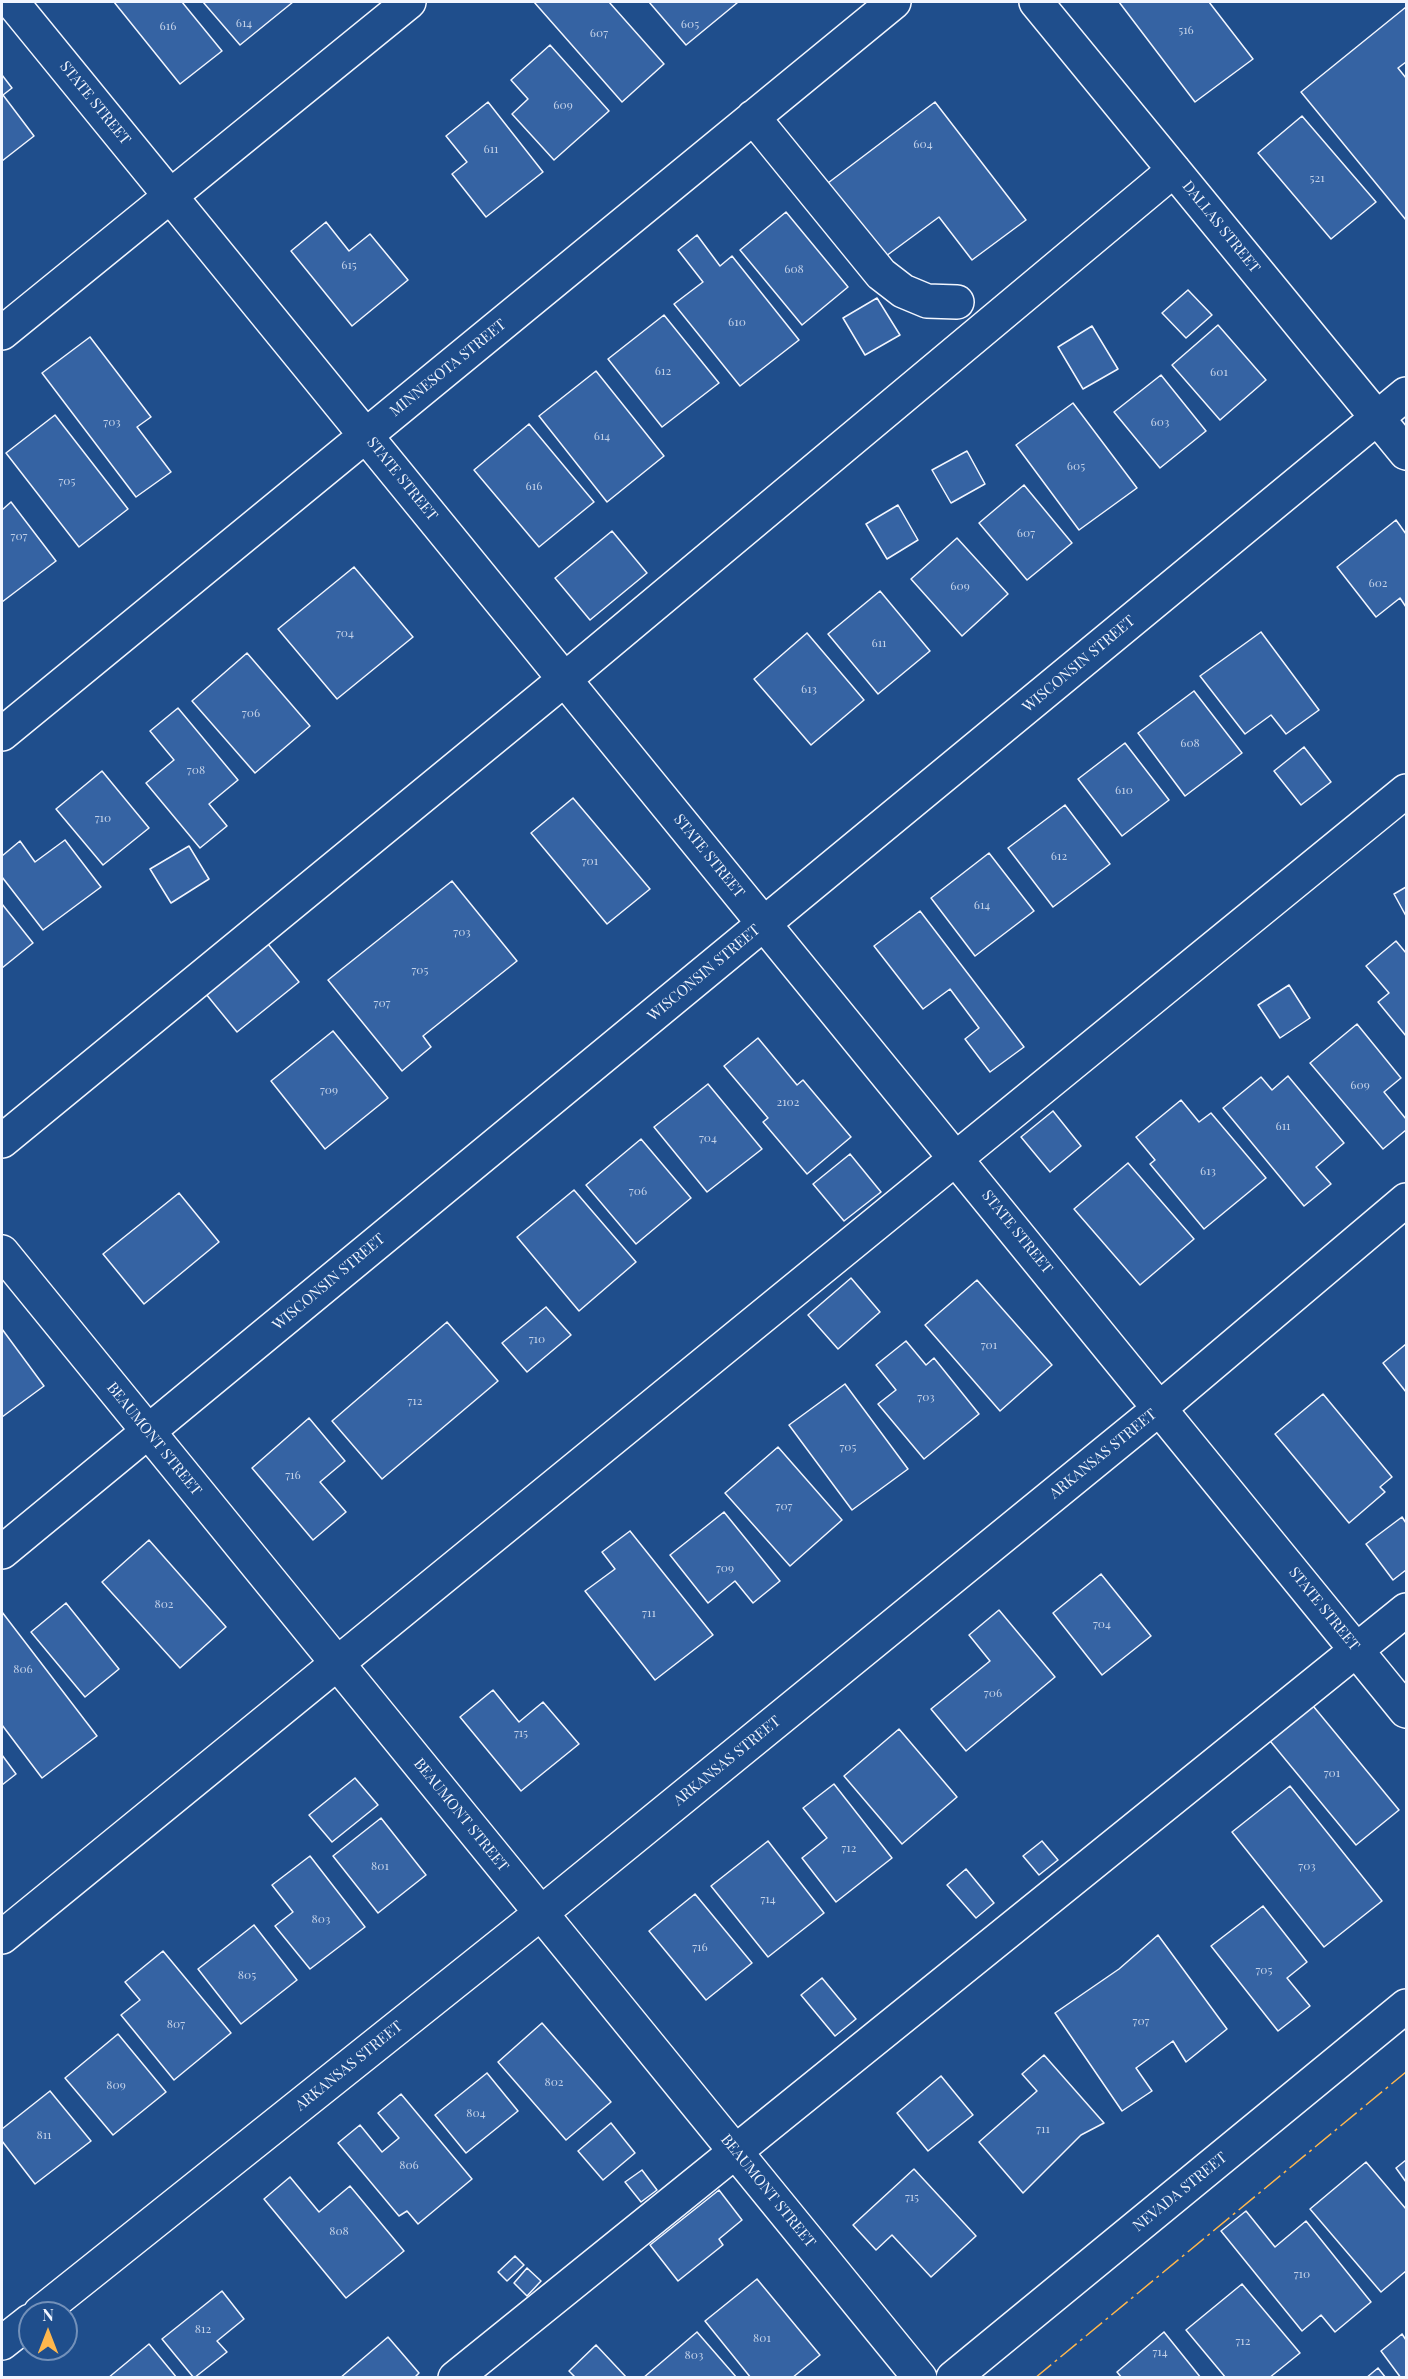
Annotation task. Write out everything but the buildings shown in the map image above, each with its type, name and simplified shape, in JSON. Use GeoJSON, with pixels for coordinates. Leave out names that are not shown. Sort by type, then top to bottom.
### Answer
{"type":"FeatureCollection","features":[{"type":"Feature","properties":{"kind":"street","name":"STATE STREET"},"geometry":{"type":"LineString","coordinates":[[12,2],[1407,1710]]}},
{"type":"Feature","properties":{"kind":"street"},"geometry":{"type":"LineString","coordinates":[[2,333],[409,2]]}},
{"type":"Feature","properties":{"kind":"street","name":"MINNESOTA STREET"},"geometry":{"type":"LineString","coordinates":[[2,734],[894,2]]}},
{"type":"Feature","properties":{"kind":"street","name":"DALLAS STREET"},"geometry":{"type":"LineString","coordinates":[[1036,2],[1407,453]]}},
{"type":"Feature","properties":{"kind":"street"},"geometry":{"type":"LineString","coordinates":[[753,117],[881,274],[903,291],[927,301],[957,302]]}},
{"type":"Feature","properties":{"kind":"street"},"geometry":{"type":"LineString","coordinates":[[2,1141],[565,679],[1174,170]]}},
{"type":"Feature","properties":{"kind":"street","name":"WISCONSIN STREET"},"geometry":{"type":"LineString","coordinates":[[2,1552],[1407,393]]}},
{"type":"Feature","properties":{"kind":"street"},"geometry":{"type":"LineString","coordinates":[[2,1937],[1407,791]]}},
{"type":"Feature","properties":{"kind":"street","name":"ARKANSAS STREET"},"geometry":{"type":"LineString","coordinates":[[55,2301],[541,1913],[1160,1408],[1407,1200]]}},
{"type":"Feature","properties":{"kind":"street","name":"BEAUMONT STREET"},"geometry":{"type":"LineString","coordinates":[[2,1252],[920,2378]]}},
{"type":"Feature","properties":{"kind":"street"},"geometry":{"type":"LineString","coordinates":[[455,2378],[1407,1610]]}},
{"type":"Feature","properties":{"kind":"street","name":"NEVADA STREET"},"geometry":{"type":"LineString","coordinates":[[953,2378],[1407,2006]]}},
{"type":"Feature","properties":{"kind":"street"},"geometry":{"type":"LineString","coordinates":[[2,2343],[18,2330]]}},
{"type":"Feature","properties":{"kind":"power"},"geometry":{"type":"LineString","coordinates":[[1035,2378],[1406,2072]]}}]}
